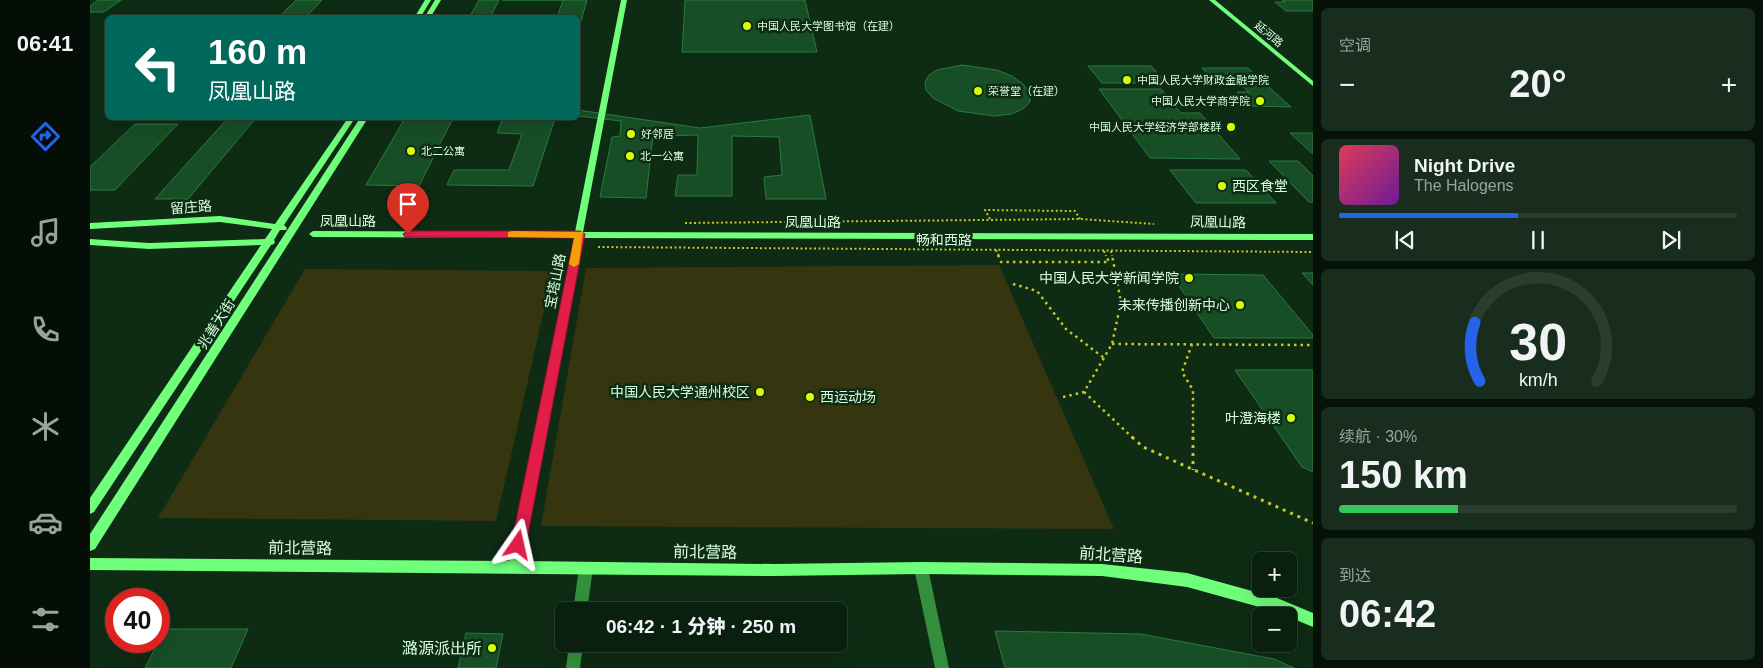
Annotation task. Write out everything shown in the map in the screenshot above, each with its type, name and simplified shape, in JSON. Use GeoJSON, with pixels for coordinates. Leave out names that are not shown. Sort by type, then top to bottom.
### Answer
{"type":"FeatureCollection","features":[{"type":"Feature","properties":{"kind":"street"},"geometry":{"type":"LineString","coordinates":[[419,15],[428,0]]}},
{"type":"Feature","properties":{"kind":"street"},"geometry":{"type":"LineString","coordinates":[[429,15],[438,0]]}},
{"type":"Feature","properties":{"kind":"street","name":"宝塔山路"},"geometry":{"type":"LineString","coordinates":[[514,567],[624,0]]}},
{"type":"Feature","properties":{"kind":"street","name":"延河路"},"geometry":{"type":"LineString","coordinates":[[1212,0],[1313,84]]}},
{"type":"Feature","properties":{"kind":"street","name":"兆善大街"},"geometry":{"type":"LineString","coordinates":[[90,508],[350,120]]}},
{"type":"Feature","properties":{"kind":"street","name":"兆善大街"},"geometry":{"type":"LineString","coordinates":[[90,545],[363,120]]}},
{"type":"Feature","properties":{"kind":"street","name":"留庄路"},"geometry":{"type":"LineString","coordinates":[[90,226],[220,219],[278,228],[294,228]]}},
{"type":"Feature","properties":{"kind":"street","name":"凤凰山路"},"geometry":{"type":"LineString","coordinates":[[313,234],[1313,236]]}},
{"type":"Feature","properties":{"kind":"street"},"geometry":{"type":"LineString","coordinates":[[90,242],[149,246],[285,241]]}},
{"type":"Feature","properties":{"kind":"street","name":"前北营路"},"geometry":{"type":"LineString","coordinates":[[90,564],[774,570],[921,568],[1102,570],[1187,580],[1277,605],[1313,620]]}},
{"type":"Feature","properties":{"kind":"street"},"geometry":{"type":"LineString","coordinates":[[581,602],[586,568]]}},
{"type":"Feature","properties":{"kind":"street"},"geometry":{"type":"LineString","coordinates":[[921,568],[942,668]]}},
{"type":"Feature","properties":{"kind":"street"},"geometry":{"type":"LineString","coordinates":[[573,668],[575,652]]}},
{"type":"Feature","properties":{"kind":"path"},"geometry":{"type":"LineString","coordinates":[[990,219],[985,210],[1075,211],[1080,219]]}},
{"type":"Feature","properties":{"kind":"path","name":"畅和西路"},"geometry":{"type":"LineString","coordinates":[[679,223],[1080,219],[1154,224]]}},
{"type":"Feature","properties":{"kind":"path","name":"畅和西路"},"geometry":{"type":"LineString","coordinates":[[580,234],[600,248],[1313,252]]}},
{"type":"Feature","properties":{"kind":"path"},"geometry":{"type":"LineString","coordinates":[[996,250],[1001,262],[1109,262],[1104,251]]}},
{"type":"Feature","properties":{"kind":"path"},"geometry":{"type":"LineString","coordinates":[[1063,397],[1084,392],[1112,344],[1121,302],[1111,251]]}},
{"type":"Feature","properties":{"kind":"path"},"geometry":{"type":"LineString","coordinates":[[1013,284],[1037,291],[1066,330],[1104,358]]}},
{"type":"Feature","properties":{"kind":"path"},"geometry":{"type":"LineString","coordinates":[[1112,344],[1313,345]]}},
{"type":"Feature","properties":{"kind":"path"},"geometry":{"type":"LineString","coordinates":[[1192,344],[1182,372],[1193,390],[1193,470]]}},
{"type":"Feature","properties":{"kind":"path"},"geometry":{"type":"LineString","coordinates":[[1084,392],[1143,447],[1313,523]]}},
{"type":"Feature","properties":{"kind":"shaded area","name":"西运动场"},"geometry":{"type":"Polygon","coordinates":[[[999,265],[1114,529],[541,526],[586,268],[999,265]]]}},
{"type":"Feature","properties":{"kind":"shaded area"},"geometry":{"type":"Polygon","coordinates":[[[305,269],[553,271],[496,521],[158,518],[305,269]]]}},
{"type":"Feature","properties":{"kind":"building"},"geometry":{"type":"Polygon","coordinates":[[[98,0],[121,0],[104,12],[90,12],[90,6],[98,0]]]}},
{"type":"Feature","properties":{"kind":"building"},"geometry":{"type":"Polygon","coordinates":[[[296,0],[322,0],[308,15],[281,15],[296,0]]]}},
{"type":"Feature","properties":{"kind":"building"},"geometry":{"type":"Polygon","coordinates":[[[479,0],[499,0],[492,15],[471,15],[479,0]]]}},
{"type":"Feature","properties":{"kind":"building"},"geometry":{"type":"Polygon","coordinates":[[[563,0],[587,0],[580,25],[580,15],[558,15],[563,0]]]}},
{"type":"Feature","properties":{"kind":"building","name":"中国人民大学图书馆（在建）"},"geometry":{"type":"Polygon","coordinates":[[[685,0],[805,0],[817,52],[682,52],[685,0]]]}},
{"type":"Feature","properties":{"kind":"building"},"geometry":{"type":"Polygon","coordinates":[[[1282,0],[1313,0],[1313,11],[1286,11],[1275,2],[1285,2],[1282,0]]]}},
{"type":"Feature","properties":{"kind":"building","name":"荣誉堂（在建）"},"geometry":{"type":"Polygon","coordinates":[[[962,65],[997,70],[1012,76],[1023,84],[1030,93],[1030,102],[1023,109],[1011,114],[994,116],[958,111],[933,98],[926,90],[925,82],[929,75],[937,70],[962,65]]]}},
{"type":"Feature","properties":{"kind":"building"},"geometry":{"type":"Polygon","coordinates":[[[1088,66],[1151,66],[1167,83],[1102,83],[1088,66]]]}},
{"type":"Feature","properties":{"kind":"building"},"geometry":{"type":"Polygon","coordinates":[[[1202,68],[1248,68],[1291,107],[1252,106],[1237,92],[1249,92],[1234,78],[1212,78],[1202,68]]]}},
{"type":"Feature","properties":{"kind":"building"},"geometry":{"type":"Polygon","coordinates":[[[1099,89],[1161,89],[1181,113],[1200,113],[1240,159],[1150,158],[1099,89]]]}},
{"type":"Feature","properties":{"kind":"building","name":"北一公寓"},"geometry":{"type":"Polygon","coordinates":[[[580,110],[700,128],[810,115],[826,199],[766,199],[764,177],[782,175],[779,137],[732,136],[732,196],[675,196],[678,175],[697,175],[698,135],[653,136],[646,198],[600,197],[612,137],[620,136],[621,121],[580,116],[580,110]]]}},
{"type":"Feature","properties":{"kind":"building"},"geometry":{"type":"Polygon","coordinates":[[[226,120],[254,120],[188,199],[155,199],[226,120]]]}},
{"type":"Feature","properties":{"kind":"building","name":"北二公寓"},"geometry":{"type":"Polygon","coordinates":[[[404,120],[452,120],[419,186],[366,185],[404,120]]]}},
{"type":"Feature","properties":{"kind":"building","name":"北二公寓"},"geometry":{"type":"Polygon","coordinates":[[[502,120],[554,120],[533,186],[447,185],[454,170],[509,170],[522,134],[497,133],[502,120]]]}},
{"type":"Feature","properties":{"kind":"building"},"geometry":{"type":"Polygon","coordinates":[[[135,124],[178,124],[115,190],[90,190],[90,167],[135,124]]]}},
{"type":"Feature","properties":{"kind":"building"},"geometry":{"type":"Polygon","coordinates":[[[1290,133],[1313,133],[1313,154],[1290,133]]]}},
{"type":"Feature","properties":{"kind":"building"},"geometry":{"type":"Polygon","coordinates":[[[1269,161],[1298,161],[1313,176],[1313,202],[1309,202],[1269,161]]]}},
{"type":"Feature","properties":{"kind":"building","name":"西区食堂"},"geometry":{"type":"Polygon","coordinates":[[[1170,170],[1246,170],[1276,203],[1196,203],[1170,170]]]}},
{"type":"Feature","properties":{"kind":"building"},"geometry":{"type":"Polygon","coordinates":[[[1302,273],[1313,273],[1313,285],[1302,273]]]}},
{"type":"Feature","properties":{"kind":"building","name":"未来传播创新中心"},"geometry":{"type":"Polygon","coordinates":[[[1171,274],[1263,275],[1313,335],[1313,338],[1214,338],[1171,274]]]}},
{"type":"Feature","properties":{"kind":"building","name":"叶澄海楼"},"geometry":{"type":"Polygon","coordinates":[[[1235,370],[1313,370],[1313,472],[1302,467],[1235,370]]]}},
{"type":"Feature","properties":{"kind":"building"},"geometry":{"type":"Polygon","coordinates":[[[170,629],[248,629],[231,668],[145,668],[153,653],[170,653],[170,629]]]}},
{"type":"Feature","properties":{"kind":"building"},"geometry":{"type":"Polygon","coordinates":[[[995,631],[1141,634],[1274,659],[1294,668],[1005,668],[995,631]]]}},
{"type":"Feature","properties":{"kind":"building"},"geometry":{"type":"Polygon","coordinates":[[[466,633],[503,634],[496,668],[458,668],[466,633]]]}},
{"type":"Feature","properties":{"kind":"slow traffic"},"geometry":{"type":"LineString","coordinates":[[512,234],[580,234],[574,264]]}},
{"type":"Feature","properties":{"kind":"place","name":"中国人民大学图书馆（在建）"},"geometry":{"type":"Point","coordinates":[747,26]}},
{"type":"Feature","properties":{"kind":"place","name":"中国人民大学财政金融学院"},"geometry":{"type":"Point","coordinates":[1127,80]}},
{"type":"Feature","properties":{"kind":"place","name":"荣誉堂（在建）"},"geometry":{"type":"Point","coordinates":[978,91]}},
{"type":"Feature","properties":{"kind":"place","name":"中国人民大学商学院"},"geometry":{"type":"Point","coordinates":[1260,101]}},
{"type":"Feature","properties":{"kind":"place","name":"中国人民大学经济学部楼群"},"geometry":{"type":"Point","coordinates":[1231,127]}},
{"type":"Feature","properties":{"kind":"place","name":"好邻居"},"geometry":{"type":"Point","coordinates":[631,134]}},
{"type":"Feature","properties":{"kind":"place","name":"北二公寓"},"geometry":{"type":"Point","coordinates":[411,151]}},
{"type":"Feature","properties":{"kind":"place","name":"北一公寓"},"geometry":{"type":"Point","coordinates":[630,156]}},
{"type":"Feature","properties":{"kind":"place","name":"西区食堂"},"geometry":{"type":"Point","coordinates":[1222,186]}},
{"type":"Feature","properties":{"kind":"place","name":"中国人民大学新闻学院"},"geometry":{"type":"Point","coordinates":[1189,278]}},
{"type":"Feature","properties":{"kind":"place","name":"未来传播创新中心"},"geometry":{"type":"Point","coordinates":[1240,305]}},
{"type":"Feature","properties":{"kind":"place","name":"中国人民大学通州校区"},"geometry":{"type":"Point","coordinates":[760,392]}},
{"type":"Feature","properties":{"kind":"place","name":"西运动场"},"geometry":{"type":"Point","coordinates":[810,397]}},
{"type":"Feature","properties":{"kind":"place","name":"叶澄海楼"},"geometry":{"type":"Point","coordinates":[1291,418]}},
{"type":"Feature","properties":{"kind":"place","name":"潞源派出所"},"geometry":{"type":"Point","coordinates":[492,648]}},
{"type":"Feature","properties":{"kind":"route"},"geometry":{"type":"LineString","coordinates":[[408,234],[580,234],[518,545]]}}]}
